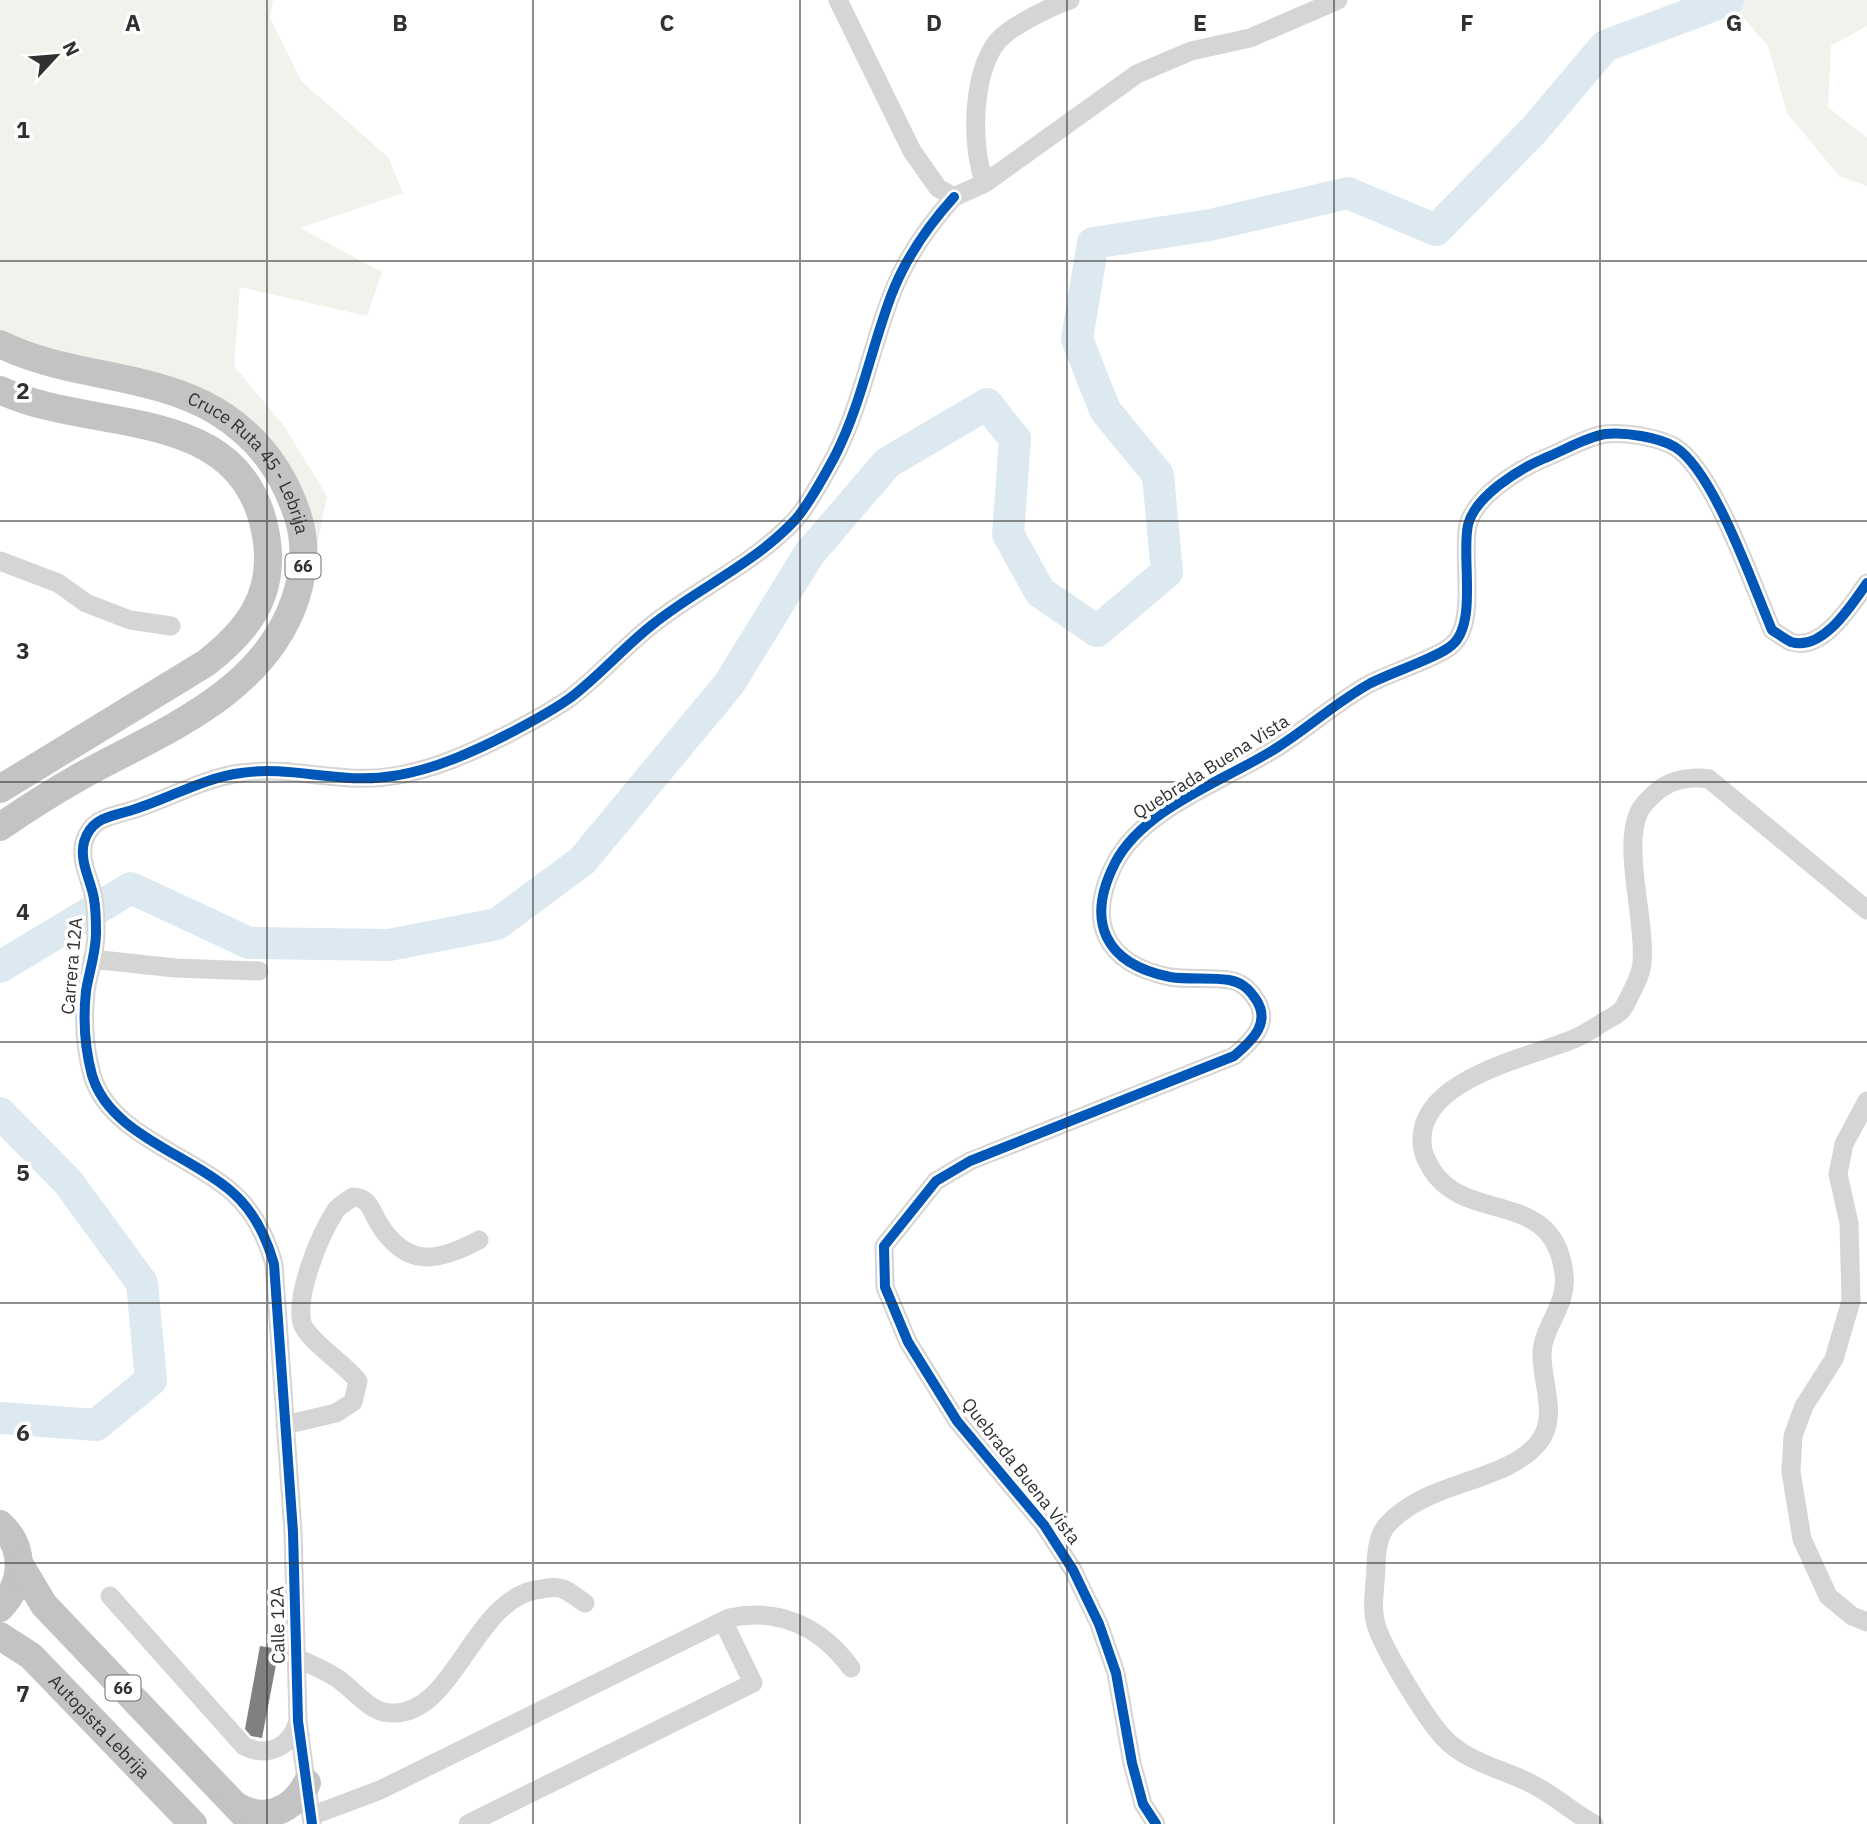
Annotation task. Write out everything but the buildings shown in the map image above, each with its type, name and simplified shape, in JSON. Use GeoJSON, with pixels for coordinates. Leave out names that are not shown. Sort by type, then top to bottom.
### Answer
{"type":"FeatureCollection","features":[{"type":"Feature","properties":{"kind":"highway","name":"Cruce Ruta 45 - Lebrija"},"geometry":{"type":"LineString","coordinates":[[0,344],[36,359],[182,393],[242,428],[264,449],[282,478],[295,508],[304,545],[301,582],[291,610],[278,638],[259,665],[216,700],[80,776],[0,827]]}},
{"type":"Feature","properties":{"kind":"highway","name":"Cruce Ruta 45 - Lebrija"},"geometry":{"type":"LineString","coordinates":[[0,390],[72,411],[146,424],[192,438],[229,463],[251,493],[264,525],[269,559],[260,604],[236,639],[206,663],[0,789]]}},
{"type":"Feature","properties":{"kind":"highway"},"geometry":{"type":"LineString","coordinates":[[0,1524],[17,1548],[20,1565],[18,1583],[0,1608]]}},
{"type":"Feature","properties":{"kind":"highway","name":"66"},"geometry":{"type":"LineString","coordinates":[[20,1565],[44,1605],[244,1814]]}},
{"type":"Feature","properties":{"kind":"highway","name":"Autopista Lebrija"},"geometry":{"type":"LineString","coordinates":[[0,1636],[31,1656],[193,1824]]}},
{"type":"Feature","properties":{"kind":"highway"},"geometry":{"type":"LineString","coordinates":[[244,1814],[270,1814],[296,1800],[307,1783]]}},
{"type":"Feature","properties":{"kind":"street"},"geometry":{"type":"LineString","coordinates":[[838,0],[912,150],[938,188],[954,197],[985,183],[1137,74],[1191,51],[1250,38],[1338,0]]}},
{"type":"Feature","properties":{"kind":"street"},"geometry":{"type":"LineString","coordinates":[[985,183],[979,168],[975,115],[989,57],[1002,35],[1065,1]]}},
{"type":"Feature","properties":{"kind":"street","name":"Carrera 12A"},"geometry":{"type":"LineString","coordinates":[[285,1425],[274,1264],[268,1245],[252,1214],[232,1192],[202,1169],[125,1123],[102,1098],[92,1074],[85,1027],[86,990],[96,938],[94,898],[83,863],[83,846],[93,825],[107,816],[130,811],[195,785],[242,772],[359,779],[395,776],[456,759],[511,733],[568,700],[648,628],[682,602],[743,564],[796,519],[835,455],[862,391],[884,315],[901,272],[925,232],[954,197]]}},
{"type":"Feature","properties":{"kind":"street","name":"Quebrada Buena Vista"},"geometry":{"type":"LineString","coordinates":[[1156,1824],[1140,1794],[1116,1674],[1099,1624],[1073,1570],[1044,1525],[957,1421],[908,1342],[885,1287],[884,1246],[936,1181],[970,1161],[1234,1056],[1253,1041],[1261,1025],[1262,1008],[1247,987],[1231,980],[1173,977],[1148,971],[1123,958],[1110,945],[1099,921],[1099,904],[1115,862],[1136,835],[1175,805],[1277,748],[1369,684],[1453,645],[1465,621],[1468,522],[1492,488],[1535,462],[1605,434],[1655,439],[1677,449],[1714,493],[1772,630],[1793,642],[1809,642],[1840,619],[1867,583]]}},
{"type":"Feature","properties":{"kind":"street"},"geometry":{"type":"LineString","coordinates":[[0,561],[58,583],[86,603],[130,620],[171,626]]}},
{"type":"Feature","properties":{"kind":"street"},"geometry":{"type":"LineString","coordinates":[[1594,1824],[1532,1784],[1472,1758],[1444,1738],[1388,1655],[1375,1624],[1373,1607],[1379,1540],[1386,1525],[1426,1495],[1518,1461],[1542,1440],[1549,1406],[1542,1357],[1543,1341],[1559,1312],[1565,1278],[1558,1245],[1536,1221],[1506,1207],[1456,1195],[1442,1186],[1425,1158],[1422,1142],[1424,1123],[1443,1097],[1470,1079],[1529,1052],[1577,1038],[1623,1010],[1643,966],[1633,831],[1640,809],[1662,786],[1692,776],[1709,779],[1867,911]]}},
{"type":"Feature","properties":{"kind":"street"},"geometry":{"type":"LineString","coordinates":[[92,958],[175,968],[259,971]]}},
{"type":"Feature","properties":{"kind":"street"},"geometry":{"type":"LineString","coordinates":[[1867,1101],[1844,1144],[1838,1174],[1849,1223],[1851,1301],[1834,1359],[1804,1406],[1793,1436],[1791,1472],[1802,1539],[1828,1596],[1852,1616],[1867,1622]]}},
{"type":"Feature","properties":{"kind":"street"},"geometry":{"type":"LineString","coordinates":[[285,1425],[336,1413],[353,1402],[358,1381],[345,1365],[324,1350],[303,1324],[302,1289],[338,1208],[353,1197],[362,1198],[368,1202],[379,1224],[403,1251],[425,1260],[453,1254],[480,1240]]}},
{"type":"Feature","properties":{"kind":"street","name":"Calle 12A"},"geometry":{"type":"LineString","coordinates":[[285,1425],[293,1532],[298,1721],[311,1820]]}},
{"type":"Feature","properties":{"kind":"street"},"geometry":{"type":"LineString","coordinates":[[297,1658],[337,1678],[365,1703],[391,1714],[417,1707],[441,1686],[472,1641],[506,1604],[533,1589],[561,1587],[585,1603]]}},
{"type":"Feature","properties":{"kind":"street"},"geometry":{"type":"LineString","coordinates":[[110,1597],[244,1746],[261,1752],[279,1748],[292,1737],[298,1721]]}},
{"type":"Feature","properties":{"kind":"street"},"geometry":{"type":"LineString","coordinates":[[311,1820],[380,1790],[723,1620],[757,1614],[788,1619],[830,1643],[851,1668]]}},
{"type":"Feature","properties":{"kind":"street"},"geometry":{"type":"LineString","coordinates":[[468,1824],[753,1684],[723,1620]]}},
{"type":"Feature","properties":{"kind":"shaded area"},"geometry":{"type":"Polygon","coordinates":[[[0,0],[273,0],[270,18],[301,81],[388,157],[403,193],[300,228],[382,272],[367,316],[240,287],[234,366],[284,426],[327,496],[317,546],[228,405],[0,341],[0,0]]]}},
{"type":"Feature","properties":{"kind":"shaded area"},"geometry":{"type":"Polygon","coordinates":[[[1728,0],[1867,0],[1867,26],[1831,46],[1828,107],[1867,138],[1867,186],[1839,176],[1787,113],[1768,46],[1728,0]]]}},
{"type":"Feature","properties":{"kind":"waterway"},"geometry":{"type":"LineString","coordinates":[[0,967],[131,888],[249,943],[389,945],[497,924],[582,861],[729,684],[809,554],[887,463],[987,404],[1015,439],[1008,534],[1040,592],[1097,631],[1167,572],[1158,475],[1105,410],[1077,339],[1093,243],[1210,225],[1348,193],[1436,230],[1534,130],[1605,46],[1728,0]]}},
{"type":"Feature","properties":{"kind":"waterway"},"geometry":{"type":"LineString","coordinates":[[0,1113],[68,1182],[142,1283],[151,1380],[96,1425],[0,1418]]}},
{"type":"Feature","properties":{"kind":"cycle path"},"geometry":{"type":"LineString","coordinates":[[312,1824],[298,1721],[293,1532],[274,1264],[258,1225],[240,1199],[214,1178],[132,1128],[115,1113],[101,1095],[92,1075],[86,1044],[85,1012],[86,991],[95,948],[96,920],[94,899],[83,857],[87,834],[96,823],[108,817],[198,784],[241,773],[279,771],[374,778],[424,769],[498,739],[570,698],[652,625],[762,550],[801,513],[844,437],[891,296],[903,269],[926,232],[954,197]]}},
{"type":"Feature","properties":{"kind":"cycle path"},"geometry":{"type":"LineString","coordinates":[[1156,1824],[1143,1804],[1132,1763],[1116,1673],[1099,1624],[1073,1570],[1044,1525],[957,1421],[908,1342],[885,1287],[884,1246],[936,1181],[970,1161],[1234,1056],[1248,1044],[1258,1030],[1262,1015],[1260,1007],[1247,988],[1222,979],[1170,977],[1148,971],[1116,951],[1102,922],[1106,884],[1115,863],[1128,843],[1166,810],[1278,747],[1369,684],[1436,655],[1452,645],[1460,635],[1467,606],[1468,525],[1479,504],[1511,476],[1575,444],[1605,434],[1641,436],[1675,447],[1690,460],[1718,504],[1772,630],[1791,642],[1803,643],[1825,633],[1845,614],[1867,583]]}}]}
